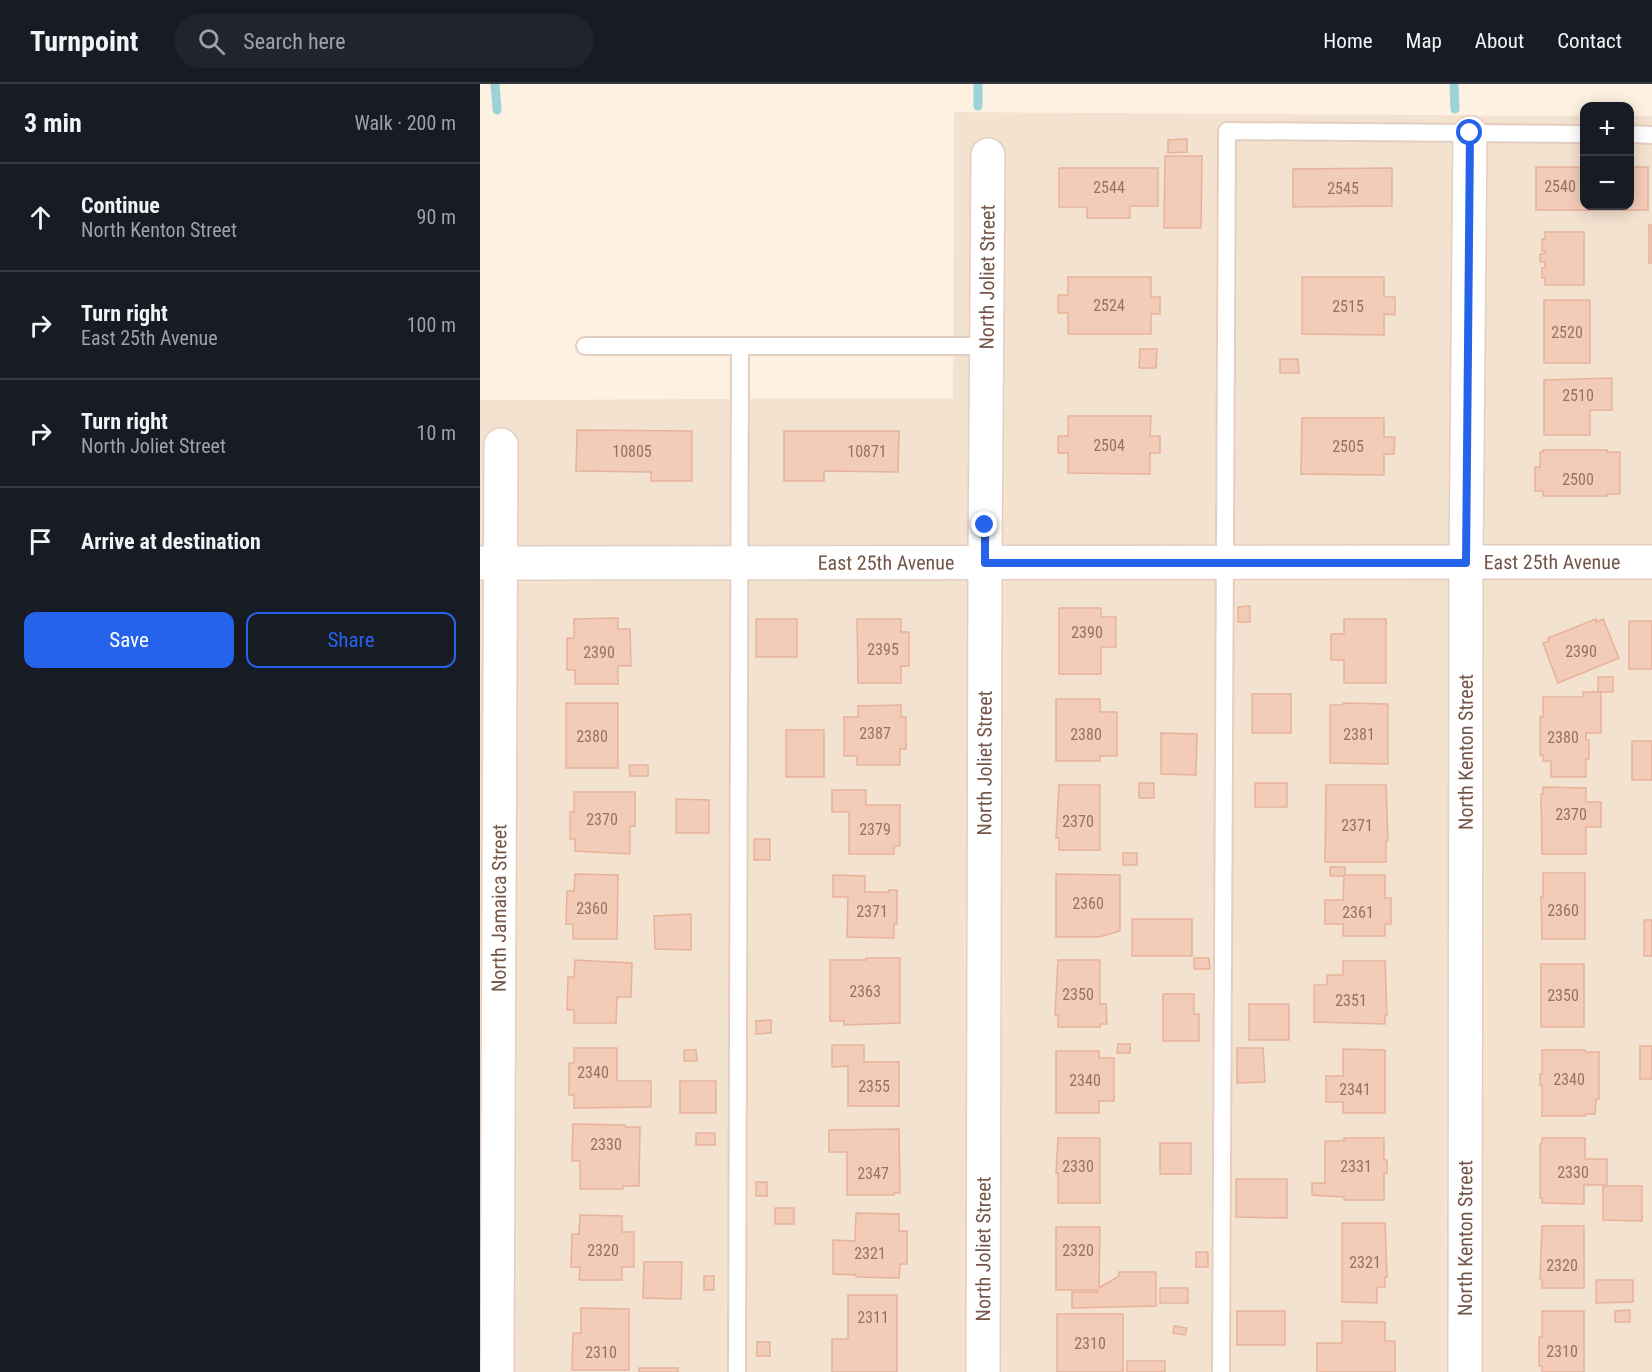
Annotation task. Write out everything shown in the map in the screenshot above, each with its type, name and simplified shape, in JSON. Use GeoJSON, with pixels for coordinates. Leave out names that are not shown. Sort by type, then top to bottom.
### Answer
{"type":"FeatureCollection","features":[{"type":"Feature","properties":{"kind":"street","name":"North Kenton Street"},"geometry":{"type":"LineString","coordinates":[[1465,1372],[1466,563],[1470,133]]}},
{"type":"Feature","properties":{"kind":"street","name":"North Joliet Street"},"geometry":{"type":"LineString","coordinates":[[983,1372],[988,155]]}},
{"type":"Feature","properties":{"kind":"street","name":"North Jamaica Street"},"geometry":{"type":"LineString","coordinates":[[497,1372],[490,563],[501,445]]}},
{"type":"Feature","properties":{"kind":"street","name":"East 25th Avenue"},"geometry":{"type":"LineString","coordinates":[[490,563],[1652,562]]}},
{"type":"Feature","properties":{"kind":"lane"},"geometry":{"type":"LineString","coordinates":[[1221,1372],[1227,131],[1580,134]]}},
{"type":"Feature","properties":{"kind":"lane"},"geometry":{"type":"LineString","coordinates":[[1634,134],[1652,135]]}},
{"type":"Feature","properties":{"kind":"lane"},"geometry":{"type":"LineString","coordinates":[[585,346],[987,346]]}},
{"type":"Feature","properties":{"kind":"lane"},"geometry":{"type":"LineString","coordinates":[[737,1372],[740,346]]}},
{"type":"Feature","properties":{"kind":"shaded area"},"geometry":{"type":"Polygon","coordinates":[[[954,112],[1580,116],[1580,210],[1634,210],[1634,116],[1652,116],[1652,1372],[480,1372],[480,400],[953,398],[954,112]]]}},
{"type":"Feature","properties":{"kind":"building"},"geometry":{"type":"Polygon","coordinates":[[[1187,139],[1187,152],[1168,153],[1168,140],[1187,139]]]}},
{"type":"Feature","properties":{"kind":"building"},"geometry":{"type":"Polygon","coordinates":[[[1165,156],[1202,156],[1201,228],[1164,228],[1165,156]]]}},
{"type":"Feature","properties":{"kind":"building"},"geometry":{"type":"Polygon","coordinates":[[[1536,167],[1580,167],[1580,210],[1536,210],[1536,167]]]}},
{"type":"Feature","properties":{"kind":"building"},"geometry":{"type":"Polygon","coordinates":[[[1634,167],[1648,167],[1648,210],[1634,210],[1634,167]]]}},
{"type":"Feature","properties":{"kind":"building"},"geometry":{"type":"Polygon","coordinates":[[[1059,168],[1158,168],[1158,206],[1130,206],[1130,218],[1087,218],[1087,207],[1059,207],[1059,168]]]}},
{"type":"Feature","properties":{"kind":"building"},"geometry":{"type":"Polygon","coordinates":[[[1392,168],[1392,206],[1293,207],[1293,169],[1392,168]]]}},
{"type":"Feature","properties":{"kind":"building"},"geometry":{"type":"Polygon","coordinates":[[[1649,225],[1652,225],[1652,263],[1649,263],[1649,225]]]}},
{"type":"Feature","properties":{"kind":"building"},"geometry":{"type":"Polygon","coordinates":[[[1545,232],[1584,232],[1584,285],[1545,285],[1542,268],[1545,268],[1545,262],[1540,262],[1540,254],[1545,254],[1545,251],[1542,251],[1542,239],[1545,239],[1545,232]]]}},
{"type":"Feature","properties":{"kind":"building"},"geometry":{"type":"Polygon","coordinates":[[[1068,277],[1151,277],[1151,297],[1160,297],[1160,314],[1151,314],[1151,334],[1068,334],[1068,313],[1058,313],[1058,295],[1068,295],[1068,277]]]}},
{"type":"Feature","properties":{"kind":"building"},"geometry":{"type":"Polygon","coordinates":[[[1302,277],[1384,277],[1384,297],[1395,297],[1395,315],[1384,314],[1384,335],[1302,334],[1302,277]]]}},
{"type":"Feature","properties":{"kind":"building"},"geometry":{"type":"Polygon","coordinates":[[[1544,300],[1590,300],[1590,363],[1544,363],[1544,300]]]}},
{"type":"Feature","properties":{"kind":"building"},"geometry":{"type":"Polygon","coordinates":[[[1140,349],[1157,349],[1156,368],[1139,368],[1140,349]]]}},
{"type":"Feature","properties":{"kind":"building"},"geometry":{"type":"Polygon","coordinates":[[[1280,359],[1298,359],[1299,373],[1280,373],[1280,359]]]}},
{"type":"Feature","properties":{"kind":"building"},"geometry":{"type":"Polygon","coordinates":[[[1612,378],[1612,410],[1590,410],[1590,435],[1544,435],[1544,380],[1612,378]]]}},
{"type":"Feature","properties":{"kind":"building"},"geometry":{"type":"Polygon","coordinates":[[[1068,416],[1151,416],[1150,436],[1160,436],[1160,453],[1150,453],[1150,474],[1068,473],[1068,453],[1058,453],[1058,436],[1068,436],[1068,416]]]}},
{"type":"Feature","properties":{"kind":"building"},"geometry":{"type":"Polygon","coordinates":[[[1302,418],[1384,418],[1384,437],[1395,437],[1394,454],[1384,454],[1384,475],[1301,474],[1302,418]]]}},
{"type":"Feature","properties":{"kind":"building"},"geometry":{"type":"Polygon","coordinates":[[[577,430],[692,431],[692,481],[651,481],[651,472],[576,471],[577,430]]]}},
{"type":"Feature","properties":{"kind":"building"},"geometry":{"type":"Polygon","coordinates":[[[784,431],[899,431],[898,472],[824,471],[824,481],[784,481],[784,431]]]}},
{"type":"Feature","properties":{"kind":"building"},"geometry":{"type":"Polygon","coordinates":[[[1543,450],[1620,452],[1620,494],[1543,496],[1543,491],[1535,491],[1535,467],[1540,467],[1540,452],[1543,450]]]}},
{"type":"Feature","properties":{"kind":"building"},"geometry":{"type":"Polygon","coordinates":[[[1250,606],[1250,622],[1238,622],[1238,607],[1250,606]]]}},
{"type":"Feature","properties":{"kind":"building"},"geometry":{"type":"Polygon","coordinates":[[[1059,608],[1101,608],[1101,617],[1116,617],[1116,647],[1101,647],[1101,674],[1059,674],[1059,608]]]}},
{"type":"Feature","properties":{"kind":"building"},"geometry":{"type":"Polygon","coordinates":[[[618,618],[618,629],[630,629],[631,666],[618,666],[618,684],[575,684],[575,670],[567,670],[567,638],[574,638],[574,619],[618,618]]]}},
{"type":"Feature","properties":{"kind":"building"},"geometry":{"type":"Polygon","coordinates":[[[756,619],[797,619],[797,657],[756,657],[756,619]]]}},
{"type":"Feature","properties":{"kind":"building"},"geometry":{"type":"Polygon","coordinates":[[[857,619],[901,619],[901,632],[909,632],[909,666],[901,666],[901,683],[858,683],[857,619]]]}},
{"type":"Feature","properties":{"kind":"building"},"geometry":{"type":"Polygon","coordinates":[[[1344,619],[1386,619],[1386,683],[1344,683],[1344,660],[1331,660],[1331,634],[1344,634],[1344,619]]]}},
{"type":"Feature","properties":{"kind":"building"},"geometry":{"type":"Polygon","coordinates":[[[1596,619],[1596,622],[1603,619],[1619,658],[1558,683],[1543,643],[1549,641],[1548,638],[1596,619]]]}},
{"type":"Feature","properties":{"kind":"building"},"geometry":{"type":"Polygon","coordinates":[[[1629,621],[1652,621],[1652,669],[1629,669],[1629,621]]]}},
{"type":"Feature","properties":{"kind":"building"},"geometry":{"type":"Polygon","coordinates":[[[1598,677],[1613,677],[1613,692],[1598,692],[1598,677]]]}},
{"type":"Feature","properties":{"kind":"building"},"geometry":{"type":"Polygon","coordinates":[[[1583,692],[1601,692],[1601,733],[1586,733],[1586,740],[1589,740],[1589,759],[1586,759],[1586,777],[1551,777],[1551,761],[1543,761],[1543,755],[1540,755],[1540,717],[1543,717],[1543,697],[1583,697],[1583,692]]]}},
{"type":"Feature","properties":{"kind":"building"},"geometry":{"type":"Polygon","coordinates":[[[1252,694],[1291,694],[1291,733],[1252,733],[1252,694]]]}},
{"type":"Feature","properties":{"kind":"building"},"geometry":{"type":"Polygon","coordinates":[[[1056,699],[1100,699],[1100,712],[1117,712],[1117,756],[1100,756],[1100,761],[1056,761],[1056,699]]]}},
{"type":"Feature","properties":{"kind":"building"},"geometry":{"type":"Polygon","coordinates":[[[566,703],[618,703],[618,768],[566,768],[566,703]]]}},
{"type":"Feature","properties":{"kind":"building"},"geometry":{"type":"Polygon","coordinates":[[[1343,703],[1388,704],[1388,764],[1330,763],[1330,705],[1343,705],[1343,703]]]}},
{"type":"Feature","properties":{"kind":"building"},"geometry":{"type":"Polygon","coordinates":[[[901,705],[901,717],[906,717],[906,749],[900,749],[900,765],[857,765],[857,756],[844,756],[844,717],[858,717],[858,706],[901,705]]]}},
{"type":"Feature","properties":{"kind":"building"},"geometry":{"type":"Polygon","coordinates":[[[786,730],[824,730],[824,777],[786,777],[786,730]]]}},
{"type":"Feature","properties":{"kind":"building"},"geometry":{"type":"Polygon","coordinates":[[[1161,733],[1197,734],[1196,775],[1161,774],[1161,733]]]}},
{"type":"Feature","properties":{"kind":"building"},"geometry":{"type":"Polygon","coordinates":[[[1632,741],[1652,741],[1652,780],[1632,780],[1632,741]]]}},
{"type":"Feature","properties":{"kind":"building"},"geometry":{"type":"Polygon","coordinates":[[[629,765],[648,765],[648,776],[630,776],[629,765]]]}},
{"type":"Feature","properties":{"kind":"building"},"geometry":{"type":"Polygon","coordinates":[[[1139,783],[1154,783],[1154,798],[1139,798],[1139,783]]]}},
{"type":"Feature","properties":{"kind":"building"},"geometry":{"type":"Polygon","coordinates":[[[1255,783],[1287,783],[1287,807],[1255,807],[1255,783]]]}},
{"type":"Feature","properties":{"kind":"building"},"geometry":{"type":"Polygon","coordinates":[[[1059,785],[1100,785],[1100,850],[1059,850],[1059,838],[1056,838],[1059,785]]]}},
{"type":"Feature","properties":{"kind":"building"},"geometry":{"type":"Polygon","coordinates":[[[1326,785],[1386,785],[1388,840],[1386,840],[1386,862],[1325,862],[1326,785]]]}},
{"type":"Feature","properties":{"kind":"building"},"geometry":{"type":"Polygon","coordinates":[[[1543,787],[1586,788],[1586,802],[1601,802],[1601,827],[1586,827],[1586,854],[1542,854],[1541,794],[1543,794],[1543,787]]]}},
{"type":"Feature","properties":{"kind":"building"},"geometry":{"type":"Polygon","coordinates":[[[832,790],[866,790],[866,805],[900,805],[900,846],[894,846],[894,854],[849,854],[849,812],[832,812],[832,790]]]}},
{"type":"Feature","properties":{"kind":"building"},"geometry":{"type":"Polygon","coordinates":[[[574,792],[635,792],[635,826],[630,826],[630,854],[575,851],[575,839],[570,839],[570,812],[574,812],[574,792]]]}},
{"type":"Feature","properties":{"kind":"building"},"geometry":{"type":"Polygon","coordinates":[[[676,799],[709,800],[709,833],[676,833],[676,799]]]}},
{"type":"Feature","properties":{"kind":"building"},"geometry":{"type":"Polygon","coordinates":[[[754,839],[770,839],[770,860],[754,860],[754,839]]]}},
{"type":"Feature","properties":{"kind":"building"},"geometry":{"type":"Polygon","coordinates":[[[1123,853],[1137,853],[1137,865],[1123,865],[1123,853]]]}},
{"type":"Feature","properties":{"kind":"building"},"geometry":{"type":"Polygon","coordinates":[[[1330,867],[1345,867],[1345,875],[1385,875],[1385,898],[1391,898],[1391,924],[1385,924],[1385,936],[1343,936],[1343,924],[1325,924],[1325,900],[1343,900],[1344,876],[1330,876],[1330,867]]]}},
{"type":"Feature","properties":{"kind":"building"},"geometry":{"type":"Polygon","coordinates":[[[1543,873],[1585,873],[1585,939],[1542,939],[1543,873]]]}},
{"type":"Feature","properties":{"kind":"building"},"geometry":{"type":"Polygon","coordinates":[[[575,874],[618,875],[617,939],[573,939],[573,924],[566,924],[567,891],[574,891],[575,874]]]}},
{"type":"Feature","properties":{"kind":"building"},"geometry":{"type":"Polygon","coordinates":[[[1056,874],[1120,875],[1120,931],[1099,937],[1056,937],[1056,874]]]}},
{"type":"Feature","properties":{"kind":"building"},"geometry":{"type":"Polygon","coordinates":[[[833,875],[865,876],[865,892],[897,890],[897,924],[894,924],[894,938],[847,937],[848,897],[833,897],[833,875]]]}},
{"type":"Feature","properties":{"kind":"building"},"geometry":{"type":"Polygon","coordinates":[[[691,914],[691,950],[655,949],[654,916],[691,914]]]}},
{"type":"Feature","properties":{"kind":"building"},"geometry":{"type":"Polygon","coordinates":[[[1132,919],[1192,919],[1192,956],[1132,956],[1132,919]]]}},
{"type":"Feature","properties":{"kind":"building"},"geometry":{"type":"Polygon","coordinates":[[[1644,920],[1652,920],[1652,956],[1644,956],[1644,920]]]}},
{"type":"Feature","properties":{"kind":"building"},"geometry":{"type":"Polygon","coordinates":[[[866,958],[900,958],[900,1023],[844,1025],[844,1021],[830,1021],[830,960],[866,960],[866,958]]]}},
{"type":"Feature","properties":{"kind":"building"},"geometry":{"type":"Polygon","coordinates":[[[1194,958],[1209,958],[1210,969],[1194,969],[1194,958]]]}},
{"type":"Feature","properties":{"kind":"building"},"geometry":{"type":"Polygon","coordinates":[[[575,960],[632,963],[631,997],[617,997],[616,1023],[574,1023],[574,1010],[567,1010],[568,977],[574,977],[575,960]]]}},
{"type":"Feature","properties":{"kind":"building"},"geometry":{"type":"Polygon","coordinates":[[[1058,960],[1100,960],[1100,1004],[1106,1004],[1107,1024],[1100,1024],[1100,1027],[1058,1027],[1058,1015],[1055,1015],[1058,960]]]}},
{"type":"Feature","properties":{"kind":"building"},"geometry":{"type":"Polygon","coordinates":[[[1343,961],[1385,961],[1387,1015],[1385,1015],[1385,1024],[1314,1022],[1314,985],[1327,985],[1327,975],[1343,975],[1343,961]]]}},
{"type":"Feature","properties":{"kind":"building"},"geometry":{"type":"Polygon","coordinates":[[[1541,964],[1584,964],[1584,1027],[1541,1027],[1541,964]]]}},
{"type":"Feature","properties":{"kind":"building"},"geometry":{"type":"Polygon","coordinates":[[[1163,994],[1194,994],[1194,1014],[1199,1014],[1199,1041],[1163,1041],[1163,994]]]}},
{"type":"Feature","properties":{"kind":"building"},"geometry":{"type":"Polygon","coordinates":[[[1249,1004],[1289,1004],[1289,1040],[1249,1040],[1249,1004]]]}},
{"type":"Feature","properties":{"kind":"building"},"geometry":{"type":"Polygon","coordinates":[[[771,1020],[771,1033],[756,1034],[756,1021],[771,1020]]]}},
{"type":"Feature","properties":{"kind":"building"},"geometry":{"type":"Polygon","coordinates":[[[1118,1044],[1130,1044],[1130,1053],[1117,1053],[1118,1044]]]}},
{"type":"Feature","properties":{"kind":"building"},"geometry":{"type":"Polygon","coordinates":[[[832,1045],[864,1045],[864,1062],[899,1062],[899,1106],[848,1106],[848,1066],[832,1067],[832,1045]]]}},
{"type":"Feature","properties":{"kind":"building"},"geometry":{"type":"Polygon","coordinates":[[[1640,1046],[1652,1046],[1652,1079],[1640,1079],[1640,1046]]]}},
{"type":"Feature","properties":{"kind":"building"},"geometry":{"type":"Polygon","coordinates":[[[574,1048],[617,1048],[617,1081],[651,1081],[651,1107],[574,1108],[574,1095],[569,1095],[569,1063],[574,1063],[574,1048]]]}},
{"type":"Feature","properties":{"kind":"building"},"geometry":{"type":"Polygon","coordinates":[[[1237,1048],[1263,1048],[1265,1082],[1237,1083],[1237,1048]]]}},
{"type":"Feature","properties":{"kind":"building"},"geometry":{"type":"Polygon","coordinates":[[[1343,1049],[1385,1050],[1385,1113],[1343,1113],[1343,1102],[1326,1102],[1326,1076],[1343,1076],[1343,1049]]]}},
{"type":"Feature","properties":{"kind":"building"},"geometry":{"type":"Polygon","coordinates":[[[684,1050],[696,1050],[697,1061],[684,1061],[684,1050]]]}},
{"type":"Feature","properties":{"kind":"building"},"geometry":{"type":"Polygon","coordinates":[[[1542,1050],[1599,1052],[1599,1099],[1596,1099],[1595,1114],[1542,1116],[1540,1074],[1542,1074],[1542,1050]]]}},
{"type":"Feature","properties":{"kind":"building"},"geometry":{"type":"Polygon","coordinates":[[[1056,1051],[1099,1051],[1099,1058],[1114,1058],[1114,1101],[1099,1101],[1099,1113],[1056,1113],[1056,1051]]]}},
{"type":"Feature","properties":{"kind":"building"},"geometry":{"type":"Polygon","coordinates":[[[680,1081],[716,1081],[716,1113],[680,1113],[680,1081]]]}},
{"type":"Feature","properties":{"kind":"building"},"geometry":{"type":"Polygon","coordinates":[[[573,1124],[640,1127],[639,1186],[623,1186],[623,1189],[580,1189],[580,1161],[572,1161],[573,1124]]]}},
{"type":"Feature","properties":{"kind":"building"},"geometry":{"type":"Polygon","coordinates":[[[899,1129],[900,1193],[847,1195],[847,1152],[829,1152],[829,1130],[899,1129]]]}},
{"type":"Feature","properties":{"kind":"building"},"geometry":{"type":"Polygon","coordinates":[[[696,1133],[715,1133],[715,1145],[696,1145],[696,1133]]]}},
{"type":"Feature","properties":{"kind":"building"},"geometry":{"type":"Polygon","coordinates":[[[1058,1138],[1100,1138],[1100,1203],[1058,1203],[1058,1173],[1056,1173],[1058,1138]]]}},
{"type":"Feature","properties":{"kind":"building"},"geometry":{"type":"Polygon","coordinates":[[[1344,1138],[1384,1138],[1384,1160],[1387,1160],[1387,1173],[1384,1173],[1384,1200],[1344,1200],[1344,1197],[1312,1195],[1312,1183],[1325,1183],[1325,1141],[1344,1141],[1344,1138]]]}},
{"type":"Feature","properties":{"kind":"building"},"geometry":{"type":"Polygon","coordinates":[[[1542,1138],[1585,1138],[1585,1159],[1607,1159],[1607,1185],[1584,1185],[1584,1204],[1542,1203],[1542,1198],[1540,1198],[1540,1144],[1542,1144],[1542,1138]]]}},
{"type":"Feature","properties":{"kind":"building"},"geometry":{"type":"Polygon","coordinates":[[[1160,1143],[1191,1143],[1191,1174],[1160,1174],[1160,1143]]]}},
{"type":"Feature","properties":{"kind":"building"},"geometry":{"type":"Polygon","coordinates":[[[1236,1179],[1287,1179],[1287,1218],[1236,1217],[1236,1179]]]}},
{"type":"Feature","properties":{"kind":"building"},"geometry":{"type":"Polygon","coordinates":[[[756,1182],[767,1182],[767,1196],[756,1196],[756,1182]]]}},
{"type":"Feature","properties":{"kind":"building"},"geometry":{"type":"Polygon","coordinates":[[[1603,1186],[1642,1186],[1642,1221],[1603,1220],[1603,1186]]]}},
{"type":"Feature","properties":{"kind":"building"},"geometry":{"type":"Polygon","coordinates":[[[775,1208],[794,1208],[794,1224],[775,1224],[775,1208]]]}},
{"type":"Feature","properties":{"kind":"building"},"geometry":{"type":"Polygon","coordinates":[[[856,1213],[899,1214],[899,1231],[907,1231],[907,1264],[900,1264],[899,1278],[833,1274],[833,1240],[855,1241],[856,1213]]]}},
{"type":"Feature","properties":{"kind":"building"},"geometry":{"type":"Polygon","coordinates":[[[580,1215],[622,1216],[622,1232],[634,1232],[634,1267],[622,1267],[622,1280],[579,1280],[580,1267],[571,1267],[572,1234],[579,1234],[580,1215]]]}},
{"type":"Feature","properties":{"kind":"building"},"geometry":{"type":"Polygon","coordinates":[[[1342,1223],[1385,1223],[1387,1277],[1385,1277],[1385,1287],[1377,1287],[1377,1303],[1342,1302],[1342,1223]]]}},
{"type":"Feature","properties":{"kind":"building"},"geometry":{"type":"Polygon","coordinates":[[[1542,1226],[1584,1226],[1584,1288],[1542,1288],[1540,1279],[1542,1226]]]}},
{"type":"Feature","properties":{"kind":"building"},"geometry":{"type":"Polygon","coordinates":[[[1056,1227],[1100,1227],[1099,1288],[1119,1276],[1119,1272],[1156,1272],[1156,1306],[1072,1308],[1072,1292],[1098,1292],[1098,1290],[1056,1290],[1056,1227]]]}},
{"type":"Feature","properties":{"kind":"building"},"geometry":{"type":"Polygon","coordinates":[[[1196,1252],[1208,1252],[1208,1267],[1196,1267],[1196,1252]]]}},
{"type":"Feature","properties":{"kind":"building"},"geometry":{"type":"Polygon","coordinates":[[[644,1262],[682,1262],[681,1299],[643,1298],[644,1262]]]}},
{"type":"Feature","properties":{"kind":"building"},"geometry":{"type":"Polygon","coordinates":[[[704,1276],[714,1276],[714,1290],[704,1290],[704,1276]]]}},
{"type":"Feature","properties":{"kind":"building"},"geometry":{"type":"Polygon","coordinates":[[[1596,1280],[1633,1280],[1633,1302],[1596,1303],[1596,1280]]]}},
{"type":"Feature","properties":{"kind":"building"},"geometry":{"type":"Polygon","coordinates":[[[1160,1288],[1188,1288],[1188,1303],[1160,1303],[1160,1288]]]}},
{"type":"Feature","properties":{"kind":"building"},"geometry":{"type":"Polygon","coordinates":[[[848,1295],[897,1295],[897,1372],[832,1372],[832,1339],[848,1339],[848,1295]]]}},
{"type":"Feature","properties":{"kind":"building"},"geometry":{"type":"Polygon","coordinates":[[[581,1308],[629,1309],[629,1370],[572,1370],[573,1333],[581,1333],[581,1308]]]}},
{"type":"Feature","properties":{"kind":"building"},"geometry":{"type":"Polygon","coordinates":[[[1630,1310],[1630,1322],[1615,1322],[1615,1311],[1630,1310]]]}},
{"type":"Feature","properties":{"kind":"building"},"geometry":{"type":"Polygon","coordinates":[[[1237,1311],[1285,1311],[1285,1345],[1237,1345],[1237,1311]]]}},
{"type":"Feature","properties":{"kind":"building"},"geometry":{"type":"Polygon","coordinates":[[[1542,1311],[1584,1311],[1584,1372],[1542,1372],[1542,1366],[1539,1366],[1539,1337],[1542,1337],[1542,1311]]]}},
{"type":"Feature","properties":{"kind":"building"},"geometry":{"type":"Polygon","coordinates":[[[1057,1314],[1123,1314],[1123,1372],[1057,1372],[1057,1314]]]}},
{"type":"Feature","properties":{"kind":"building"},"geometry":{"type":"Polygon","coordinates":[[[1342,1321],[1385,1322],[1385,1341],[1395,1341],[1395,1372],[1317,1372],[1317,1343],[1342,1343],[1342,1321]]]}},
{"type":"Feature","properties":{"kind":"building"},"geometry":{"type":"Polygon","coordinates":[[[1174,1326],[1187,1328],[1185,1335],[1173,1333],[1174,1326]]]}},
{"type":"Feature","properties":{"kind":"building"},"geometry":{"type":"Polygon","coordinates":[[[757,1342],[770,1342],[770,1356],[757,1356],[757,1342]]]}},
{"type":"Feature","properties":{"kind":"building"},"geometry":{"type":"Polygon","coordinates":[[[1127,1361],[1165,1361],[1165,1372],[1127,1372],[1127,1361]]]}},
{"type":"Feature","properties":{"kind":"building"},"geometry":{"type":"Polygon","coordinates":[[[639,1368],[678,1368],[678,1372],[639,1372],[639,1368]]]}},
{"type":"Feature","properties":{"kind":"waterway"},"geometry":{"type":"LineString","coordinates":[[495,84],[497,110]]}},
{"type":"Feature","properties":{"kind":"waterway"},"geometry":{"type":"LineString","coordinates":[[978,84],[978,106]]}},
{"type":"Feature","properties":{"kind":"waterway"},"geometry":{"type":"LineString","coordinates":[[1454,84],[1455,109]]}},
{"type":"Feature","properties":{"kind":"route"},"geometry":{"type":"LineString","coordinates":[[985,525],[985,563],[1466,563],[1470,133]]}}]}
